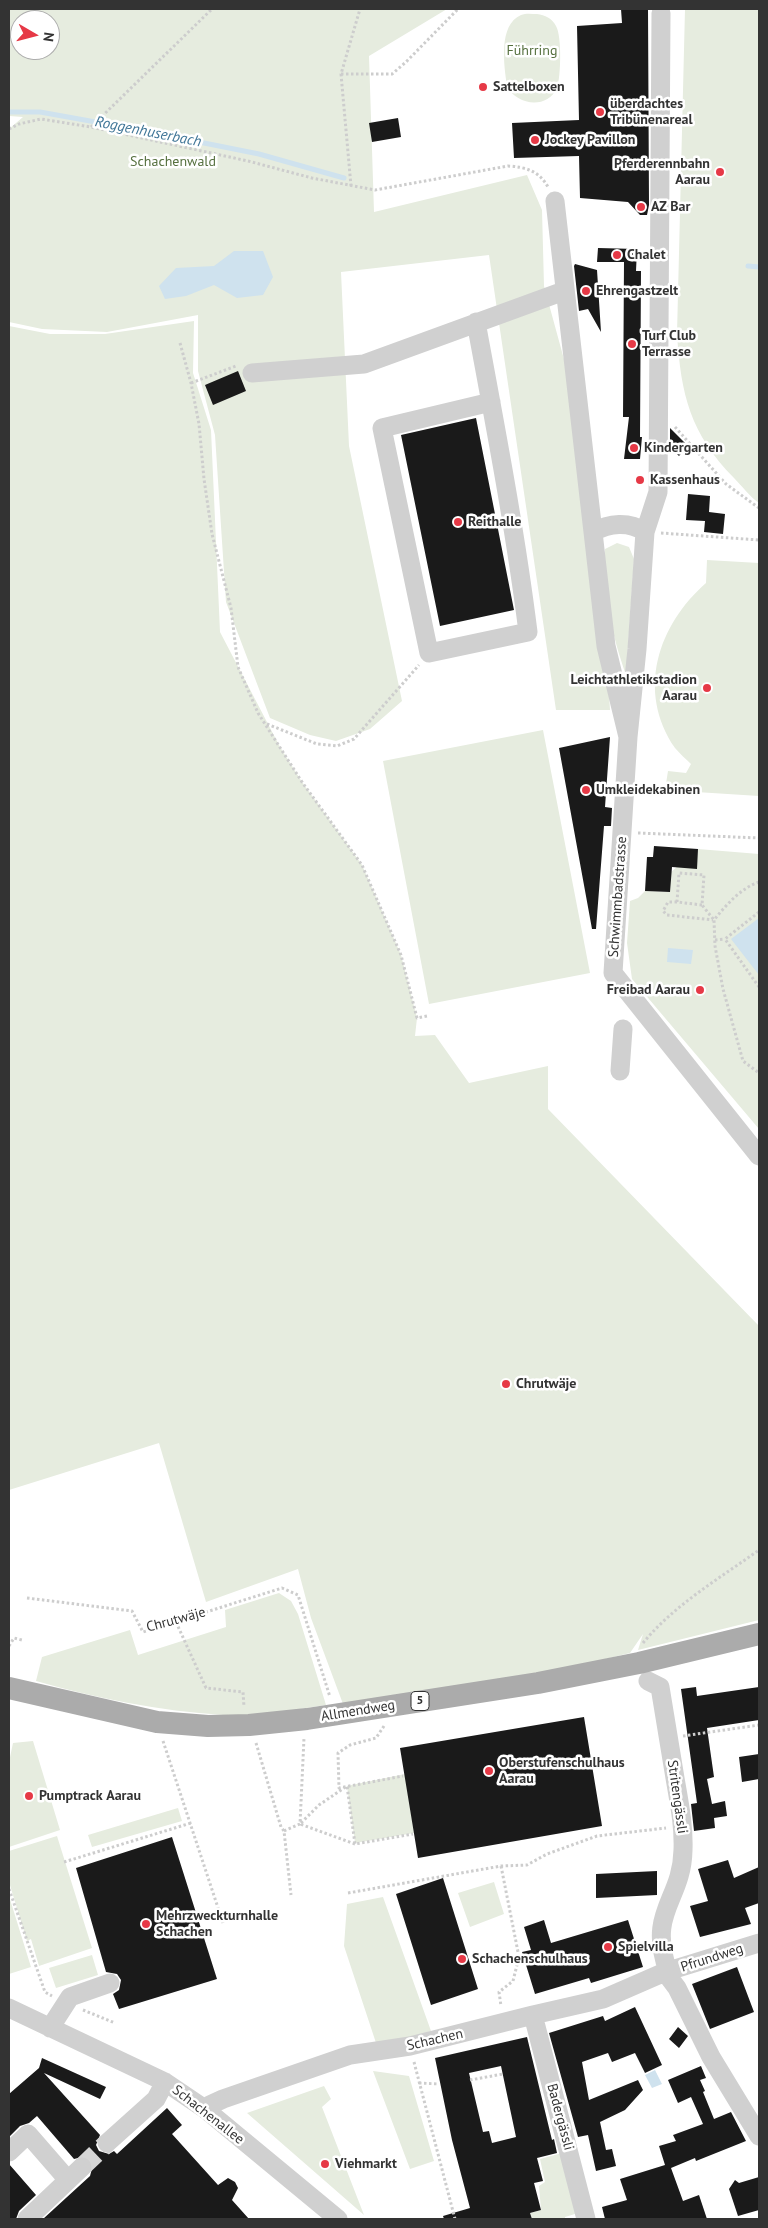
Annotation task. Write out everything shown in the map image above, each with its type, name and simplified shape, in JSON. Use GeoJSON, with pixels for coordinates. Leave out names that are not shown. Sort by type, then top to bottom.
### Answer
{"type":"FeatureCollection","features":[{"type":"Feature","properties":{"kind":"main road","name":"Allmendweg"},"geometry":{"type":"LineString","coordinates":[[11,1692],[157,1722],[208,1726],[249,1725],[336,1715],[538,1683],[650,1672],[759,1634]]}},
{"type":"Feature","properties":{"kind":"street","name":"Schwimmbadstrasse"},"geometry":{"type":"LineString","coordinates":[[661,13],[658,492],[645,532],[637,649],[628,737],[613,973],[759,1156]]}},
{"type":"Feature","properties":{"kind":"street","name":"Schwimmbadstrasse"},"geometry":{"type":"LineString","coordinates":[[555,201],[606,646],[628,737]]}},
{"type":"Feature","properties":{"kind":"street"},"geometry":{"type":"LineString","coordinates":[[252,373],[364,364],[564,291]]}},
{"type":"Feature","properties":{"kind":"street"},"geometry":{"type":"LineString","coordinates":[[476,322],[491,402],[516,538],[528,632],[429,653],[382,428],[491,402]]}},
{"type":"Feature","properties":{"kind":"street"},"geometry":{"type":"LineString","coordinates":[[593,532],[606,524],[637,527],[645,532]]}},
{"type":"Feature","properties":{"kind":"street"},"geometry":{"type":"LineString","coordinates":[[620,1070],[623,1029]]}},
{"type":"Feature","properties":{"kind":"street","name":"Stritengässli"},"geometry":{"type":"LineString","coordinates":[[650,1672],[668,1738],[683,1826],[683,1853],[678,1878],[662,1921],[660,1940],[667,1972],[677,1988],[702,2042],[759,2136]]}},
{"type":"Feature","properties":{"kind":"street","name":"Pfrundweg"},"geometry":{"type":"LineString","coordinates":[[667,1972],[759,1943]]}},
{"type":"Feature","properties":{"kind":"street","name":"Schachen"},"geometry":{"type":"LineString","coordinates":[[205,2109],[223,2099],[350,2055],[410,2046],[504,2024],[533,2014],[603,2000],[667,1972]]}},
{"type":"Feature","properties":{"kind":"street"},"geometry":{"type":"LineString","coordinates":[[50,2028],[70,1997],[110,1984]]}},
{"type":"Feature","properties":{"kind":"street","name":"Schachenallee"},"geometry":{"type":"LineString","coordinates":[[9,2008],[165,2082],[205,2109],[338,2219]]}},
{"type":"Feature","properties":{"kind":"street","name":"Badergässli"},"geometry":{"type":"LineString","coordinates":[[533,2014],[586,2219]]}},
{"type":"Feature","properties":{"kind":"street"},"geometry":{"type":"LineString","coordinates":[[107,2143],[156,2100],[165,2082]]}},
{"type":"Feature","properties":{"kind":"street"},"geometry":{"type":"LineString","coordinates":[[9,2152],[28,2134],[75,2173],[26,2219]]}},
{"type":"Feature","properties":{"kind":"path"},"geometry":{"type":"LineString","coordinates":[[91,126],[212,9]]}},
{"type":"Feature","properties":{"kind":"path"},"geometry":{"type":"LineString","coordinates":[[351,186],[341,74],[360,9]]}},
{"type":"Feature","properties":{"kind":"path"},"geometry":{"type":"LineString","coordinates":[[341,74],[392,74],[458,9]]}},
{"type":"Feature","properties":{"kind":"path"},"geometry":{"type":"LineString","coordinates":[[9,129],[18,124],[41,120],[91,126],[375,190],[480,170],[508,166],[522,167],[536,172],[547,184],[555,201]]}},
{"type":"Feature","properties":{"kind":"path"},"geometry":{"type":"LineString","coordinates":[[180,343],[191,383],[199,424],[212,534],[230,608],[238,667],[258,713],[267,724],[302,782],[362,865],[401,955],[417,1018],[427,1016]]}},
{"type":"Feature","properties":{"kind":"path"},"geometry":{"type":"LineString","coordinates":[[191,383],[238,366],[252,373]]}},
{"type":"Feature","properties":{"kind":"path"},"geometry":{"type":"LineString","coordinates":[[658,408],[726,484],[759,508]]}},
{"type":"Feature","properties":{"kind":"path"},"geometry":{"type":"LineString","coordinates":[[645,532],[759,540]]}},
{"type":"Feature","properties":{"kind":"path"},"geometry":{"type":"LineString","coordinates":[[267,724],[317,744],[338,746],[354,739],[429,653]]}},
{"type":"Feature","properties":{"kind":"path"},"geometry":{"type":"LineString","coordinates":[[623,832],[759,838]]}},
{"type":"Feature","properties":{"kind":"path"},"geometry":{"type":"LineString","coordinates":[[677,902],[680,873],[704,875],[702,905],[714,920],[715,940],[723,989],[743,1061],[759,1073]]}},
{"type":"Feature","properties":{"kind":"path"},"geometry":{"type":"LineString","coordinates":[[714,920],[738,895],[750,885],[759,882]]}},
{"type":"Feature","properties":{"kind":"path"},"geometry":{"type":"LineString","coordinates":[[702,905],[668,902],[664,906],[663,911],[667,915],[714,920]]}},
{"type":"Feature","properties":{"kind":"path"},"geometry":{"type":"LineString","coordinates":[[715,940],[725,939],[759,912]]}},
{"type":"Feature","properties":{"kind":"path"},"geometry":{"type":"LineString","coordinates":[[725,939],[759,987]]}},
{"type":"Feature","properties":{"kind":"path"},"geometry":{"type":"LineString","coordinates":[[650,1672],[638,1650],[654,1631],[703,1590],[759,1550]]}},
{"type":"Feature","properties":{"kind":"path","name":"Chrutwäje"},"geometry":{"type":"LineString","coordinates":[[27,1598],[132,1611],[143,1632],[282,1588],[298,1595],[336,1715]]}},
{"type":"Feature","properties":{"kind":"path"},"geometry":{"type":"LineString","coordinates":[[176,1622],[206,1688],[243,1692],[245,1715],[284,1831],[291,1895]]}},
{"type":"Feature","properties":{"kind":"path"},"geometry":{"type":"LineString","coordinates":[[9,1646],[14,1638],[22,1640]]}},
{"type":"Feature","properties":{"kind":"path"},"geometry":{"type":"LineString","coordinates":[[157,1722],[223,1923]]}},
{"type":"Feature","properties":{"kind":"path"},"geometry":{"type":"LineString","coordinates":[[386,1724],[376,1738],[350,1745],[338,1753],[339,1788],[403,1776]]}},
{"type":"Feature","properties":{"kind":"path"},"geometry":{"type":"LineString","coordinates":[[668,1738],[759,1725]]}},
{"type":"Feature","properties":{"kind":"path"},"geometry":{"type":"LineString","coordinates":[[300,1824],[304,1734]]}},
{"type":"Feature","properties":{"kind":"path"},"geometry":{"type":"LineString","coordinates":[[284,1831],[300,1824],[318,1805],[347,1786]]}},
{"type":"Feature","properties":{"kind":"path"},"geometry":{"type":"LineString","coordinates":[[347,1786],[355,1844]]}},
{"type":"Feature","properties":{"kind":"path"},"geometry":{"type":"LineString","coordinates":[[64,1862],[191,1823]]}},
{"type":"Feature","properties":{"kind":"path"},"geometry":{"type":"LineString","coordinates":[[300,1824],[355,1844],[413,1834]]}},
{"type":"Feature","properties":{"kind":"path"},"geometry":{"type":"LineString","coordinates":[[348,1893],[501,1866],[527,1865],[547,1854],[597,1836],[683,1826]]}},
{"type":"Feature","properties":{"kind":"path"},"geometry":{"type":"LineString","coordinates":[[501,1866],[519,1957],[513,1982],[499,1992],[504,2024]]}},
{"type":"Feature","properties":{"kind":"path"},"geometry":{"type":"LineString","coordinates":[[9,1889],[45,1992],[115,2023]]}},
{"type":"Feature","properties":{"kind":"path"},"geometry":{"type":"LineString","coordinates":[[410,2046],[454,2219]]}},
{"type":"Feature","properties":{"kind":"path"},"geometry":{"type":"LineString","coordinates":[[470,2080],[503,2074]]}},
{"type":"Feature","properties":{"kind":"path"},"geometry":{"type":"LineString","coordinates":[[420,2083],[439,2084]]}},
{"type":"Feature","properties":{"kind":"green space","name":"Schachenwald"},"geometry":{"type":"Polygon","coordinates":[[[9,9],[447,9],[369,56],[374,212],[527,175],[542,210],[544,286],[568,374],[606,646],[610,710],[556,710],[489,255],[341,272],[349,446],[402,701],[370,729],[336,741],[310,735],[270,718],[226,602],[215,435],[198,371],[198,315],[107,332],[42,329],[9,322],[9,129],[23,117],[9,116],[9,9]]]}},
{"type":"Feature","properties":{"kind":"green space","name":"Pferderennbahn Aarau"},"geometry":{"type":"Polygon","coordinates":[[[685,9],[759,9],[759,503],[749,495],[707,445],[690,412],[681,376],[677,334],[685,9]]]}},
{"type":"Feature","properties":{"kind":"green space","name":"Führring"},"geometry":{"type":"Polygon","coordinates":[[[523,14],[537,14],[548,17],[556,26],[560,47],[560,66],[557,88],[552,95],[546,100],[532,102],[524,101],[517,97],[507,86],[504,46],[509,27],[514,20],[523,14]]]}},
{"type":"Feature","properties":{"kind":"green space"},"geometry":{"type":"Polygon","coordinates":[[[194,321],[193,373],[211,430],[220,632],[280,747],[302,782],[362,865],[401,955],[417,1018],[415,1036],[435,1035],[469,1083],[548,1066],[548,1109],[759,1326],[759,1620],[638,1650],[643,1634],[630,1653],[572,1667],[343,1704],[311,1618],[298,1569],[206,1602],[159,1443],[9,1490],[9,326],[50,334],[105,334],[194,321]]]}},
{"type":"Feature","properties":{"kind":"green space"},"geometry":{"type":"Polygon","coordinates":[[[617,543],[629,547],[634,559],[626,675],[612,629],[605,581],[605,549],[617,543]]]}},
{"type":"Feature","properties":{"kind":"green space","name":"Leichtathletikstadion Aarau"},"geometry":{"type":"Polygon","coordinates":[[[707,560],[759,563],[759,796],[665,790],[668,771],[686,773],[691,764],[675,748],[663,726],[657,704],[655,682],[658,660],[675,618],[706,583],[707,560]]]}},
{"type":"Feature","properties":{"kind":"green space"},"geometry":{"type":"Polygon","coordinates":[[[543,730],[590,973],[429,1004],[383,761],[543,730]]]}},
{"type":"Feature","properties":{"kind":"green space","name":"Freibad Aarau"},"geometry":{"type":"Polygon","coordinates":[[[698,849],[759,854],[759,1129],[632,979],[627,943],[630,901],[638,898],[645,891],[669,892],[671,872],[698,849]]]}},
{"type":"Feature","properties":{"kind":"green space"},"geometry":{"type":"Polygon","coordinates":[[[279,1593],[291,1601],[298,1614],[326,1705],[274,1713],[223,1715],[128,1703],[36,1681],[42,1657],[130,1630],[138,1655],[226,1627],[225,1610],[279,1593]]]}},
{"type":"Feature","properties":{"kind":"green space","name":"Pumptrack Aarau"},"geometry":{"type":"Polygon","coordinates":[[[33,1741],[60,1830],[9,1847],[9,1762],[13,1743],[33,1741]]]}},
{"type":"Feature","properties":{"kind":"green space"},"geometry":{"type":"Polygon","coordinates":[[[405,1774],[414,1833],[355,1843],[347,1786],[405,1774]]]}},
{"type":"Feature","properties":{"kind":"green space"},"geometry":{"type":"Polygon","coordinates":[[[178,1808],[182,1821],[92,1847],[88,1835],[178,1808]]]}},
{"type":"Feature","properties":{"kind":"green space"},"geometry":{"type":"Polygon","coordinates":[[[57,1836],[92,1948],[39,1966],[31,1939],[27,1941],[9,1882],[9,1851],[57,1836]]]}},
{"type":"Feature","properties":{"kind":"green space"},"geometry":{"type":"Polygon","coordinates":[[[494,1882],[504,1914],[470,1927],[458,1893],[494,1882]]]}},
{"type":"Feature","properties":{"kind":"green space"},"geometry":{"type":"Polygon","coordinates":[[[9,1896],[31,1967],[9,1974],[9,1896]]]}},
{"type":"Feature","properties":{"kind":"green space"},"geometry":{"type":"Polygon","coordinates":[[[383,1897],[431,2031],[378,2049],[344,1946],[347,1904],[383,1897]]]}},
{"type":"Feature","properties":{"kind":"green space"},"geometry":{"type":"Polygon","coordinates":[[[92,1955],[98,1975],[56,1988],[49,1968],[92,1955]]]}},
{"type":"Feature","properties":{"kind":"green space"},"geometry":{"type":"Polygon","coordinates":[[[373,2071],[409,2076],[434,2161],[410,2169],[373,2071]]]}},
{"type":"Feature","properties":{"kind":"green space","name":"Viehmarkt"},"geometry":{"type":"Polygon","coordinates":[[[324,2086],[331,2099],[322,2107],[364,2215],[247,2113],[324,2086]]]}},
{"type":"Feature","properties":{"kind":"green space"},"geometry":{"type":"Polygon","coordinates":[[[562,2153],[578,2213],[565,2217],[565,2219],[532,2219],[530,2213],[541,2210],[539,2186],[545,2182],[540,2159],[562,2153]]]}},
{"type":"Feature","properties":{"kind":"water"},"geometry":{"type":"Polygon","coordinates":[[[234,251],[263,251],[273,277],[263,295],[237,298],[214,285],[186,296],[165,299],[159,286],[176,268],[214,266],[234,251]]]}},
{"type":"Feature","properties":{"kind":"water"},"geometry":{"type":"Polygon","coordinates":[[[759,918],[759,975],[731,939],[759,918]]]}},
{"type":"Feature","properties":{"kind":"water"},"geometry":{"type":"Polygon","coordinates":[[[668,948],[693,950],[691,964],[667,962],[668,948]]]}},
{"type":"Feature","properties":{"kind":"water"},"geometry":{"type":"Polygon","coordinates":[[[655,2070],[662,2084],[652,2088],[645,2075],[655,2070]]]}},
{"type":"Feature","properties":{"kind":"building"},"geometry":{"type":"Polygon","coordinates":[[[621,9],[648,9],[649,205],[647,215],[640,215],[628,202],[580,198],[579,156],[514,158],[512,123],[579,120],[577,26],[622,23],[621,9]]]}},
{"type":"Feature","properties":{"kind":"building"},"geometry":{"type":"Polygon","coordinates":[[[398,118],[401,137],[372,142],[369,123],[398,118]]]}},
{"type":"Feature","properties":{"kind":"building","name":"Turf Club Terrasse"},"geometry":{"type":"Polygon","coordinates":[[[598,248],[637,249],[636,271],[641,271],[640,437],[642,437],[640,459],[624,459],[629,417],[623,417],[624,262],[597,262],[598,248]]]}},
{"type":"Feature","properties":{"kind":"building","name":"Ehrengastzelt"},"geometry":{"type":"Polygon","coordinates":[[[575,264],[597,270],[601,332],[588,309],[579,311],[575,264]]]}},
{"type":"Feature","properties":{"kind":"building"},"geometry":{"type":"Polygon","coordinates":[[[238,371],[246,391],[213,405],[205,385],[238,371]]]}},
{"type":"Feature","properties":{"kind":"building","name":"Reithalle"},"geometry":{"type":"Polygon","coordinates":[[[476,418],[514,610],[440,626],[401,435],[476,418]]]}},
{"type":"Feature","properties":{"kind":"building"},"geometry":{"type":"Polygon","coordinates":[[[670,428],[688,446],[679,456],[670,447],[670,428]]]}},
{"type":"Feature","properties":{"kind":"building"},"geometry":{"type":"Polygon","coordinates":[[[688,494],[710,496],[709,512],[725,514],[723,534],[704,532],[705,521],[686,520],[688,494]]]}},
{"type":"Feature","properties":{"kind":"building","name":"Umkleidekabinen"},"geometry":{"type":"Polygon","coordinates":[[[610,737],[605,807],[612,808],[611,826],[604,826],[596,929],[592,929],[559,748],[610,737]]]}},
{"type":"Feature","properties":{"kind":"building"},"geometry":{"type":"Polygon","coordinates":[[[654,846],[698,849],[697,869],[672,867],[670,892],[645,891],[647,857],[653,857],[654,846]]]}},
{"type":"Feature","properties":{"kind":"building"},"geometry":{"type":"Polygon","coordinates":[[[696,1687],[697,1696],[759,1687],[759,1720],[707,1728],[714,1777],[707,1779],[712,1804],[725,1801],[727,1816],[714,1818],[715,1828],[694,1831],[691,1804],[697,1803],[681,1689],[696,1687]]]}},
{"type":"Feature","properties":{"kind":"building"},"geometry":{"type":"Polygon","coordinates":[[[584,1717],[602,1826],[418,1858],[400,1748],[584,1717]]]}},
{"type":"Feature","properties":{"kind":"building"},"geometry":{"type":"Polygon","coordinates":[[[759,1754],[759,1779],[742,1782],[739,1757],[759,1754]]]}},
{"type":"Feature","properties":{"kind":"building","name":"Mehrzweckturnhalle Schachen"},"geometry":{"type":"Polygon","coordinates":[[[172,1837],[217,1979],[119,2009],[113,1994],[119,1990],[121,1980],[117,1974],[106,1972],[76,1868],[172,1837]]]}},
{"type":"Feature","properties":{"kind":"building"},"geometry":{"type":"Polygon","coordinates":[[[728,1860],[734,1878],[759,1867],[759,1903],[745,1908],[751,1924],[700,1937],[690,1906],[708,1901],[698,1869],[728,1860]]]}},
{"type":"Feature","properties":{"kind":"building"},"geometry":{"type":"Polygon","coordinates":[[[657,1871],[657,1895],[596,1898],[596,1874],[657,1871]]]}},
{"type":"Feature","properties":{"kind":"building"},"geometry":{"type":"Polygon","coordinates":[[[443,1878],[478,1989],[431,2005],[396,1894],[443,1878]]]}},
{"type":"Feature","properties":{"kind":"building"},"geometry":{"type":"Polygon","coordinates":[[[544,1920],[551,1943],[628,1920],[643,1967],[591,1983],[589,1978],[535,1994],[522,1952],[531,1950],[524,1927],[544,1920]]]}},
{"type":"Feature","properties":{"kind":"building"},"geometry":{"type":"Polygon","coordinates":[[[737,1967],[754,2012],[710,2029],[692,1984],[737,1967]]]}},
{"type":"Feature","properties":{"kind":"building"},"geometry":{"type":"Polygon","coordinates":[[[635,2007],[662,2065],[645,2073],[635,2053],[612,2062],[608,2053],[582,2062],[589,2100],[638,2080],[643,2090],[625,2110],[600,2122],[606,2150],[612,2149],[616,2166],[596,2171],[588,2135],[578,2137],[549,2033],[603,2016],[605,2021],[635,2007]]]}},
{"type":"Feature","properties":{"kind":"building"},"geometry":{"type":"Polygon","coordinates":[[[678,2027],[688,2036],[679,2048],[669,2039],[678,2027]]]}},
{"type":"Feature","properties":{"kind":"building"},"geometry":{"type":"Polygon","coordinates":[[[527,2037],[552,2140],[554,2139],[557,2153],[537,2158],[543,2181],[534,2183],[541,2210],[530,2213],[532,2219],[444,2219],[443,2216],[470,2208],[452,2140],[435,2058],[527,2037]],[[501,2066],[469,2073],[483,2132],[489,2131],[492,2143],[516,2137],[501,2066]]]}},
{"type":"Feature","properties":{"kind":"building"},"geometry":{"type":"Polygon","coordinates":[[[42,2058],[106,2087],[100,2099],[44,2073],[100,2135],[96,2145],[99,2151],[109,2154],[114,2151],[117,2154],[167,2108],[182,2125],[172,2134],[218,2185],[228,2178],[235,2182],[238,2188],[232,2200],[249,2219],[43,2219],[90,2176],[93,2165],[86,2156],[74,2159],[37,2116],[29,2123],[20,2126],[9,2137],[9,2094],[39,2068],[42,2058]]]}},
{"type":"Feature","properties":{"kind":"building"},"geometry":{"type":"Polygon","coordinates":[[[701,2066],[706,2078],[700,2080],[714,2119],[731,2112],[746,2141],[696,2161],[695,2158],[671,2168],[683,2201],[699,2195],[707,2219],[605,2219],[602,2207],[627,2200],[620,2179],[665,2165],[659,2146],[676,2141],[673,2135],[703,2124],[691,2097],[678,2103],[668,2080],[701,2066]]]}},
{"type":"Feature","properties":{"kind":"building"},"geometry":{"type":"Polygon","coordinates":[[[9,2164],[36,2195],[19,2211],[16,2219],[9,2219],[9,2164]]]}},
{"type":"Feature","properties":{"kind":"building"},"geometry":{"type":"Polygon","coordinates":[[[759,2177],[759,2210],[738,2216],[729,2189],[735,2180],[739,2183],[759,2177]]]}},
{"type":"Feature","properties":{"kind":"waterway","name":"Roggenhuserbach"},"geometry":{"type":"LineString","coordinates":[[9,112],[40,112],[129,128],[259,154],[344,178]]}},
{"type":"Feature","properties":{"kind":"waterway","name":"Roggenhuserbach"},"geometry":{"type":"LineString","coordinates":[[748,266],[759,267]]}},
{"type":"Feature","properties":{"kind":"tunnel"},"geometry":{"type":"LineString","coordinates":[[82,2167],[107,2143]]}},
{"type":"Feature","properties":{"kind":"place","name":"Sattelboxen"},"geometry":{"type":"Point","coordinates":[483,87]}},
{"type":"Feature","properties":{"kind":"place","name":"überdachtes Tribünenareal"},"geometry":{"type":"Point","coordinates":[600,112]}},
{"type":"Feature","properties":{"kind":"place","name":"Jockey Pavillon"},"geometry":{"type":"Point","coordinates":[535,140]}},
{"type":"Feature","properties":{"kind":"place","name":"Pferderennbahn Aarau"},"geometry":{"type":"Point","coordinates":[720,172]}},
{"type":"Feature","properties":{"kind":"place","name":"AZ Bar"},"geometry":{"type":"Point","coordinates":[641,207]}},
{"type":"Feature","properties":{"kind":"place","name":"Chalet"},"geometry":{"type":"Point","coordinates":[617,255]}},
{"type":"Feature","properties":{"kind":"place","name":"Ehrengastzelt"},"geometry":{"type":"Point","coordinates":[586,291]}},
{"type":"Feature","properties":{"kind":"place","name":"Turf Club Terrasse"},"geometry":{"type":"Point","coordinates":[632,344]}},
{"type":"Feature","properties":{"kind":"place","name":"Kindergarten"},"geometry":{"type":"Point","coordinates":[634,448]}},
{"type":"Feature","properties":{"kind":"place","name":"Kassenhaus"},"geometry":{"type":"Point","coordinates":[640,480]}},
{"type":"Feature","properties":{"kind":"place","name":"Reithalle"},"geometry":{"type":"Point","coordinates":[458,522]}},
{"type":"Feature","properties":{"kind":"place","name":"Leichtathletikstadion Aarau"},"geometry":{"type":"Point","coordinates":[707,688]}},
{"type":"Feature","properties":{"kind":"place","name":"Umkleidekabinen"},"geometry":{"type":"Point","coordinates":[586,790]}},
{"type":"Feature","properties":{"kind":"place","name":"Freibad Aarau"},"geometry":{"type":"Point","coordinates":[700,990]}},
{"type":"Feature","properties":{"kind":"place","name":"Chrutwäje"},"geometry":{"type":"Point","coordinates":[506,1384]}},
{"type":"Feature","properties":{"kind":"place","name":"Oberstufenschulhaus Aarau"},"geometry":{"type":"Point","coordinates":[489,1771]}},
{"type":"Feature","properties":{"kind":"place","name":"Pumptrack Aarau"},"geometry":{"type":"Point","coordinates":[29,1796]}},
{"type":"Feature","properties":{"kind":"place","name":"Mehrzweckturnhalle Schachen"},"geometry":{"type":"Point","coordinates":[146,1924]}},
{"type":"Feature","properties":{"kind":"place","name":"Spielvilla"},"geometry":{"type":"Point","coordinates":[608,1947]}},
{"type":"Feature","properties":{"kind":"place","name":"Schachenschulhaus"},"geometry":{"type":"Point","coordinates":[462,1959]}},
{"type":"Feature","properties":{"kind":"place","name":"Viehmarkt"},"geometry":{"type":"Point","coordinates":[325,2164]}}]}
